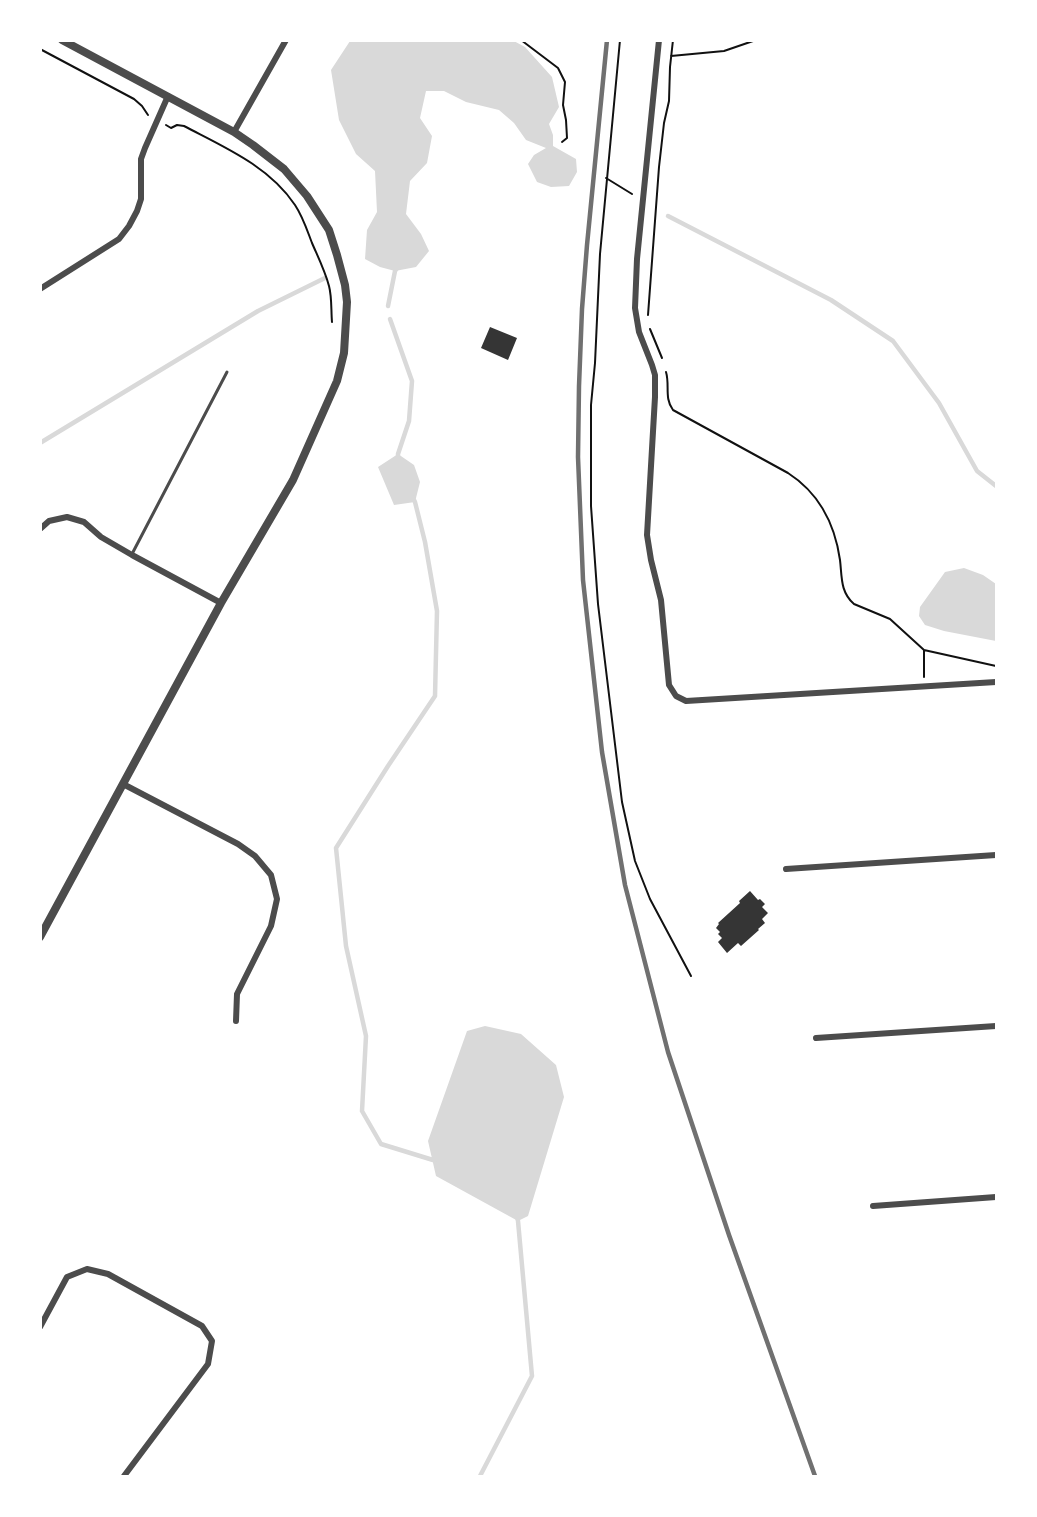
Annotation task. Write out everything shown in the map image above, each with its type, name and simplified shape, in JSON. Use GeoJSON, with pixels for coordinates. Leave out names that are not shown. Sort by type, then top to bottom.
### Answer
{"type":"FeatureCollection","features":[{"type":"Feature","properties":{"kind":"street"},"geometry":{"type":"LineString","coordinates":[[40,937],[221,603],[293,480],[337,381],[344,353],[347,302],[345,285],[329,231],[308,196],[284,169],[234,132],[62,40]]}},
{"type":"Feature","properties":{"kind":"street"},"geometry":{"type":"LineString","coordinates":[[234,132],[286,40]]}},
{"type":"Feature","properties":{"kind":"street"},"geometry":{"type":"LineString","coordinates":[[659,40],[637,260],[635,308],[639,332],[655,375],[647,535],[661,600],[669,685],[676,696],[686,701],[996,682]]}},
{"type":"Feature","properties":{"kind":"street"},"geometry":{"type":"LineString","coordinates":[[40,289],[119,239],[129,226],[141,199],[141,159],[168,96]]}},
{"type":"Feature","properties":{"kind":"street"},"geometry":{"type":"LineString","coordinates":[[40,529],[49,520],[67,518],[84,522],[101,537],[221,603]]}},
{"type":"Feature","properties":{"kind":"street"},"geometry":{"type":"LineString","coordinates":[[123,784],[238,844],[255,856],[271,875],[277,900],[271,926],[237,994],[236,1021]]}},
{"type":"Feature","properties":{"kind":"street"},"geometry":{"type":"LineString","coordinates":[[786,868],[996,855]]}},
{"type":"Feature","properties":{"kind":"street"},"geometry":{"type":"LineString","coordinates":[[816,1038],[996,1026]]}},
{"type":"Feature","properties":{"kind":"street"},"geometry":{"type":"LineString","coordinates":[[873,1206],[996,1197]]}},
{"type":"Feature","properties":{"kind":"street"},"geometry":{"type":"LineString","coordinates":[[40,1327],[67,1277],[87,1269],[108,1274],[202,1326],[212,1341],[208,1364],[124,1476]]}},
{"type":"Feature","properties":{"kind":"lane"},"geometry":{"type":"LineString","coordinates":[[132,555],[226,372]]}},
{"type":"Feature","properties":{"kind":"path"},"geometry":{"type":"LineString","coordinates":[[521,40],[558,69],[566,82],[563,105],[567,138],[562,142]]}},
{"type":"Feature","properties":{"kind":"path"},"geometry":{"type":"LineString","coordinates":[[620,40],[606,178],[591,405],[591,506],[598,604],[622,802],[635,861],[650,899],[691,976]]}},
{"type":"Feature","properties":{"kind":"path"},"geometry":{"type":"LineString","coordinates":[[648,317],[659,167],[669,101],[673,40]]}},
{"type":"Feature","properties":{"kind":"path"},"geometry":{"type":"LineString","coordinates":[[671,56],[724,51],[756,40]]}},
{"type":"Feature","properties":{"kind":"path"},"geometry":{"type":"LineString","coordinates":[[40,49],[134,99],[148,115],[171,128],[177,125],[184,126],[238,154],[261,169],[285,191],[305,222],[321,262],[329,287],[332,322]]}},
{"type":"Feature","properties":{"kind":"path"},"geometry":{"type":"LineString","coordinates":[[606,178],[644,201]]}},
{"type":"Feature","properties":{"kind":"path"},"geometry":{"type":"LineString","coordinates":[[650,327],[663,362]]}},
{"type":"Feature","properties":{"kind":"path"},"geometry":{"type":"LineString","coordinates":[[666,370],[668,399],[673,410],[788,473],[813,494],[821,505],[837,541],[843,586],[849,600],[890,619],[924,650],[996,666]]}},
{"type":"Feature","properties":{"kind":"path"},"geometry":{"type":"LineString","coordinates":[[924,650],[924,687]]}},
{"type":"Feature","properties":{"kind":"shaded area"},"geometry":{"type":"Polygon","coordinates":[[[512,40],[525,47],[552,77],[559,107],[549,124],[553,135],[553,146],[576,159],[577,172],[569,186],[551,187],[537,182],[528,164],[534,155],[546,148],[526,140],[514,123],[499,110],[466,102],[444,91],[426,91],[420,118],[432,136],[427,163],[410,181],[406,214],[421,234],[429,251],[416,267],[395,271],[380,267],[365,259],[367,230],[377,212],[375,171],[356,154],[339,120],[331,70],[350,41],[512,40]]]}},
{"type":"Feature","properties":{"kind":"shaded area"},"geometry":{"type":"Polygon","coordinates":[[[398,454],[414,465],[420,482],[415,502],[394,505],[378,467],[398,454]]]}},
{"type":"Feature","properties":{"kind":"shaded area"},"geometry":{"type":"Polygon","coordinates":[[[964,568],[983,575],[996,584],[996,641],[925,625],[919,616],[920,607],[945,572],[964,568]]]}},
{"type":"Feature","properties":{"kind":"shaded area"},"geometry":{"type":"Polygon","coordinates":[[[485,1026],[521,1034],[556,1065],[564,1097],[528,1216],[518,1221],[436,1176],[428,1141],[467,1031],[485,1026]]]}},
{"type":"Feature","properties":{"kind":"building"},"geometry":{"type":"Polygon","coordinates":[[[490,327],[517,338],[508,360],[481,348],[490,327]]]}},
{"type":"Feature","properties":{"kind":"building"},"geometry":{"type":"Polygon","coordinates":[[[750,891],[765,904],[762,907],[768,913],[762,919],[765,923],[741,946],[738,943],[727,953],[718,942],[722,938],[716,928],[718,923],[750,891]]]}},
{"type":"Feature","properties":{"kind":"waterway"},"geometry":{"type":"LineString","coordinates":[[668,216],[831,300],[893,341],[939,403],[977,471],[996,486]]}},
{"type":"Feature","properties":{"kind":"waterway"},"geometry":{"type":"LineString","coordinates":[[388,306],[397,268]]}},
{"type":"Feature","properties":{"kind":"waterway"},"geometry":{"type":"LineString","coordinates":[[40,443],[258,311],[325,278]]}},
{"type":"Feature","properties":{"kind":"waterway"},"geometry":{"type":"LineString","coordinates":[[390,319],[412,381],[409,421],[398,460]]}},
{"type":"Feature","properties":{"kind":"waterway"},"geometry":{"type":"LineString","coordinates":[[413,498],[425,542],[437,611],[435,696],[336,848],[346,946],[366,1036],[362,1111],[381,1144],[433,1160],[437,1159]]}},
{"type":"Feature","properties":{"kind":"waterway"},"geometry":{"type":"LineString","coordinates":[[480,1476],[532,1376],[517,1217]]}},
{"type":"Feature","properties":{"kind":"railway"},"geometry":{"type":"LineString","coordinates":[[607,40],[582,309],[578,457],[583,580],[602,752],[625,885],[668,1052],[729,1235],[815,1476]]}}]}
